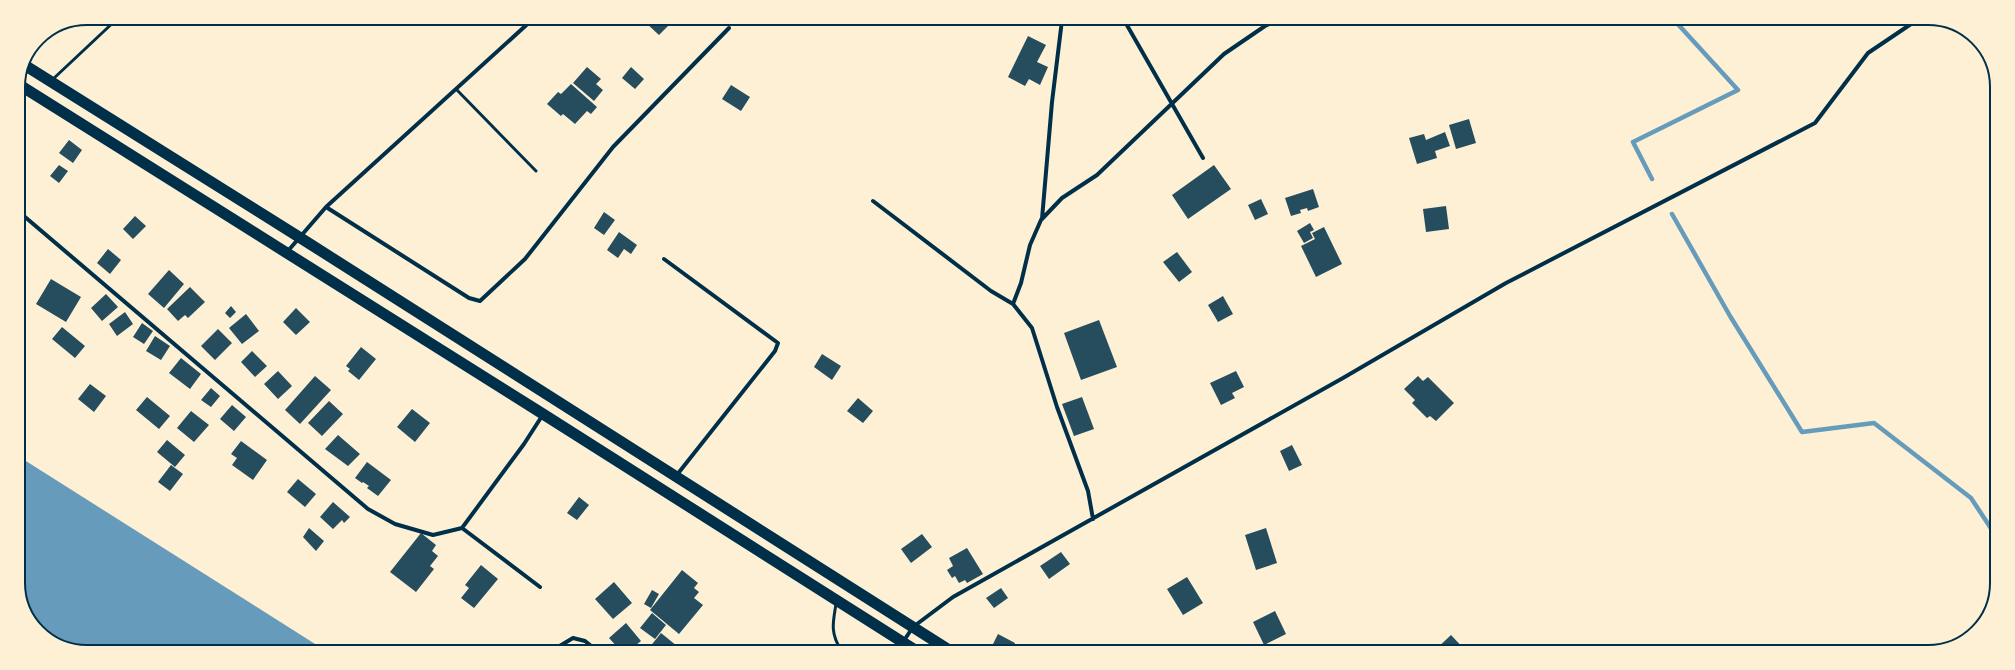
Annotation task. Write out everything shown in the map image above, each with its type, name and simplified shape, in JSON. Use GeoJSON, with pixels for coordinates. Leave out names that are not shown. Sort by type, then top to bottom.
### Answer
{"type":"FeatureCollection","features":[{"type":"Feature","properties":{"kind":"highway"},"geometry":{"type":"LineString","coordinates":[[28,68],[299,237],[941,645]]}},
{"type":"Feature","properties":{"kind":"highway"},"geometry":{"type":"LineString","coordinates":[[25,88],[907,645]]}},
{"type":"Feature","properties":{"kind":"street"},"geometry":{"type":"LineString","coordinates":[[286,252],[326,208],[526,25]]}},
{"type":"Feature","properties":{"kind":"street"},"geometry":{"type":"LineString","coordinates":[[1042,220],[1052,102],[1061,25]]}},
{"type":"Feature","properties":{"kind":"street"},"geometry":{"type":"LineString","coordinates":[[1127,25],[1203,158]]}},
{"type":"Feature","properties":{"kind":"street"},"geometry":{"type":"LineString","coordinates":[[1013,304],[1021,283],[1030,245],[1042,220],[1062,198],[1096,175],[1224,54],[1267,25]]}},
{"type":"Feature","properties":{"kind":"street"},"geometry":{"type":"LineString","coordinates":[[902,642],[913,627],[953,597],[1343,378],[1506,283],[1815,123],[1868,53],[1910,25]]}},
{"type":"Feature","properties":{"kind":"street"},"geometry":{"type":"LineString","coordinates":[[326,208],[469,298],[480,301],[525,258],[614,147],[729,28]]}},
{"type":"Feature","properties":{"kind":"street"},"geometry":{"type":"LineString","coordinates":[[873,201],[991,292],[1013,304],[1032,328],[1057,407],[1088,491],[1093,518]]}},
{"type":"Feature","properties":{"kind":"street"},"geometry":{"type":"LineString","coordinates":[[25,217],[368,509],[395,524],[433,535],[462,528],[524,444],[543,414]]}},
{"type":"Feature","properties":{"kind":"street"},"geometry":{"type":"LineString","coordinates":[[664,259],[778,343],[775,351],[676,477]]}},
{"type":"Feature","properties":{"kind":"street"},"geometry":{"type":"LineString","coordinates":[[462,528],[540,587]]}},
{"type":"Feature","properties":{"kind":"street"},"geometry":{"type":"LineString","coordinates":[[561,645],[573,638],[585,641],[590,645]]}},
{"type":"Feature","properties":{"kind":"lane"},"geometry":{"type":"LineString","coordinates":[[50,82],[111,25]]}},
{"type":"Feature","properties":{"kind":"lane"},"geometry":{"type":"LineString","coordinates":[[456,89],[536,171]]}},
{"type":"Feature","properties":{"kind":"lane"},"geometry":{"type":"LineString","coordinates":[[836,600],[833,623],[834,639],[838,645]]}},
{"type":"Feature","properties":{"kind":"lane"},"geometry":{"type":"LineString","coordinates":[[898,645],[902,642]]}},
{"type":"Feature","properties":{"kind":"water"},"geometry":{"type":"Polygon","coordinates":[[[25,460],[317,645],[87,645],[71,643],[53,635],[43,627],[33,614],[26,595],[25,460]]]}},
{"type":"Feature","properties":{"kind":"building"},"geometry":{"type":"Polygon","coordinates":[[[648,25],[669,25],[659,35],[648,25]]]}},
{"type":"Feature","properties":{"kind":"building"},"geometry":{"type":"Polygon","coordinates":[[[1028,36],[1046,45],[1037,62],[1048,67],[1040,85],[1029,79],[1025,86],[1008,77],[1028,36]]]}},
{"type":"Feature","properties":{"kind":"building"},"geometry":{"type":"Polygon","coordinates":[[[587,67],[601,79],[596,84],[603,90],[594,101],[573,83],[587,67]]]}},
{"type":"Feature","properties":{"kind":"building"},"geometry":{"type":"Polygon","coordinates":[[[631,67],[644,79],[635,89],[622,78],[631,67]]]}},
{"type":"Feature","properties":{"kind":"building"},"geometry":{"type":"Polygon","coordinates":[[[571,84],[597,107],[591,114],[587,111],[575,124],[563,114],[561,116],[547,104],[558,92],[561,94],[571,84]]]}},
{"type":"Feature","properties":{"kind":"building"},"geometry":{"type":"Polygon","coordinates":[[[731,85],[750,97],[741,111],[722,99],[731,85]]]}},
{"type":"Feature","properties":{"kind":"building"},"geometry":{"type":"Polygon","coordinates":[[[1469,119],[1476,143],[1456,149],[1449,125],[1469,119]]]}},
{"type":"Feature","properties":{"kind":"building"},"geometry":{"type":"Polygon","coordinates":[[[1445,132],[1450,146],[1435,151],[1437,158],[1417,164],[1409,138],[1424,134],[1426,140],[1445,132]]]}},
{"type":"Feature","properties":{"kind":"building"},"geometry":{"type":"Polygon","coordinates":[[[69,140],[82,150],[73,163],[59,153],[69,140]]]}},
{"type":"Feature","properties":{"kind":"building"},"geometry":{"type":"Polygon","coordinates":[[[59,165],[68,171],[59,183],[50,176],[59,165]]]}},
{"type":"Feature","properties":{"kind":"building"},"geometry":{"type":"Polygon","coordinates":[[[1214,165],[1231,189],[1188,219],[1172,195],[1214,165]]]}},
{"type":"Feature","properties":{"kind":"building"},"geometry":{"type":"Polygon","coordinates":[[[1313,189],[1319,207],[1308,211],[1307,208],[1300,210],[1301,213],[1291,216],[1285,198],[1313,189]]]}},
{"type":"Feature","properties":{"kind":"building"},"geometry":{"type":"Polygon","coordinates":[[[1261,199],[1268,214],[1255,220],[1248,205],[1261,199]]]}},
{"type":"Feature","properties":{"kind":"building"},"geometry":{"type":"Polygon","coordinates":[[[1446,206],[1449,229],[1426,232],[1423,209],[1446,206]]]}},
{"type":"Feature","properties":{"kind":"building"},"geometry":{"type":"Polygon","coordinates":[[[604,212],[615,220],[604,235],[594,228],[604,212]]]}},
{"type":"Feature","properties":{"kind":"building"},"geometry":{"type":"Polygon","coordinates":[[[135,216],[146,226],[133,239],[123,229],[135,216]]]}},
{"type":"Feature","properties":{"kind":"building"},"geometry":{"type":"Polygon","coordinates":[[[1310,223],[1314,230],[1310,232],[1313,238],[1304,243],[1297,231],[1310,223]]]}},
{"type":"Feature","properties":{"kind":"building"},"geometry":{"type":"Polygon","coordinates":[[[1324,227],[1342,264],[1316,277],[1301,246],[1315,239],[1312,233],[1324,227]]]}},
{"type":"Feature","properties":{"kind":"building"},"geometry":{"type":"Polygon","coordinates":[[[619,232],[637,245],[631,254],[624,249],[618,258],[607,250],[619,232]]]}},
{"type":"Feature","properties":{"kind":"building"},"geometry":{"type":"Polygon","coordinates":[[[108,249],[121,260],[110,274],[97,263],[108,249]]]}},
{"type":"Feature","properties":{"kind":"building"},"geometry":{"type":"Polygon","coordinates":[[[1177,252],[1192,272],[1179,282],[1163,262],[1177,252]]]}},
{"type":"Feature","properties":{"kind":"building"},"geometry":{"type":"Polygon","coordinates":[[[169,270],[184,284],[164,308],[148,294],[169,270]]]}},
{"type":"Feature","properties":{"kind":"building"},"geometry":{"type":"Polygon","coordinates":[[[51,279],[81,297],[66,322],[36,304],[51,279]]]}},
{"type":"Feature","properties":{"kind":"building"},"geometry":{"type":"Polygon","coordinates":[[[190,287],[205,302],[188,318],[185,315],[178,321],[167,309],[190,287]]]}},
{"type":"Feature","properties":{"kind":"building"},"geometry":{"type":"Polygon","coordinates":[[[106,294],[118,307],[102,321],[91,308],[106,294]]]}},
{"type":"Feature","properties":{"kind":"building"},"geometry":{"type":"Polygon","coordinates":[[[1223,296],[1233,314],[1218,322],[1208,305],[1223,296]]]}},
{"type":"Feature","properties":{"kind":"building"},"geometry":{"type":"Polygon","coordinates":[[[231,306],[236,312],[230,318],[225,313],[231,306]]]}},
{"type":"Feature","properties":{"kind":"building"},"geometry":{"type":"Polygon","coordinates":[[[296,308],[310,322],[296,335],[283,322],[296,308]]]}},
{"type":"Feature","properties":{"kind":"building"},"geometry":{"type":"Polygon","coordinates":[[[125,312],[133,324],[117,336],[109,324],[125,312]]]}},
{"type":"Feature","properties":{"kind":"building"},"geometry":{"type":"Polygon","coordinates":[[[246,314],[259,331],[242,344],[229,328],[246,314]]]}},
{"type":"Feature","properties":{"kind":"building"},"geometry":{"type":"Polygon","coordinates":[[[1099,320],[1117,367],[1081,380],[1064,333],[1099,320]]]}},
{"type":"Feature","properties":{"kind":"building"},"geometry":{"type":"Polygon","coordinates":[[[142,323],[153,331],[144,344],[133,337],[142,323]]]}},
{"type":"Feature","properties":{"kind":"building"},"geometry":{"type":"Polygon","coordinates":[[[62,327],[85,346],[75,358],[52,339],[62,327]]]}},
{"type":"Feature","properties":{"kind":"building"},"geometry":{"type":"Polygon","coordinates":[[[218,329],[232,343],[215,360],[201,346],[218,329]]]}},
{"type":"Feature","properties":{"kind":"building"},"geometry":{"type":"Polygon","coordinates":[[[155,336],[170,346],[161,360],[146,351],[155,336]]]}},
{"type":"Feature","properties":{"kind":"building"},"geometry":{"type":"Polygon","coordinates":[[[361,347],[376,359],[359,380],[348,371],[350,369],[346,366],[361,347]]]}},
{"type":"Feature","properties":{"kind":"building"},"geometry":{"type":"Polygon","coordinates":[[[252,351],[267,366],[255,377],[241,362],[252,351]]]}},
{"type":"Feature","properties":{"kind":"building"},"geometry":{"type":"Polygon","coordinates":[[[822,354],[841,366],[832,380],[814,367],[822,354]]]}},
{"type":"Feature","properties":{"kind":"building"},"geometry":{"type":"Polygon","coordinates":[[[181,358],[201,374],[190,389],[169,373],[181,358]]]}},
{"type":"Feature","properties":{"kind":"building"},"geometry":{"type":"Polygon","coordinates":[[[278,371],[292,386],[278,399],[264,384],[278,371]]]}},
{"type":"Feature","properties":{"kind":"building"},"geometry":{"type":"Polygon","coordinates":[[[1236,371],[1244,387],[1232,393],[1235,398],[1221,405],[1210,383],[1236,371]]]}},
{"type":"Feature","properties":{"kind":"building"},"geometry":{"type":"Polygon","coordinates":[[[315,376],[331,390],[300,424],[285,410],[315,376]]]}},
{"type":"Feature","properties":{"kind":"building"},"geometry":{"type":"Polygon","coordinates":[[[1418,376],[1423,381],[1428,377],[1454,403],[1436,421],[1430,416],[1427,418],[1412,403],[1415,400],[1404,389],[1418,376]]]}},
{"type":"Feature","properties":{"kind":"building"},"geometry":{"type":"Polygon","coordinates":[[[90,384],[106,396],[94,412],[78,399],[90,384]]]}},
{"type":"Feature","properties":{"kind":"building"},"geometry":{"type":"Polygon","coordinates":[[[211,388],[220,396],[211,407],[201,400],[211,388]]]}},
{"type":"Feature","properties":{"kind":"building"},"geometry":{"type":"Polygon","coordinates":[[[147,397],[170,416],[159,429],[136,410],[147,397]]]}},
{"type":"Feature","properties":{"kind":"building"},"geometry":{"type":"Polygon","coordinates":[[[1082,397],[1094,429],[1074,436],[1062,404],[1082,397]]]}},
{"type":"Feature","properties":{"kind":"building"},"geometry":{"type":"Polygon","coordinates":[[[858,398],[873,411],[863,423],[847,411],[858,398]]]}},
{"type":"Feature","properties":{"kind":"building"},"geometry":{"type":"Polygon","coordinates":[[[329,401],[343,414],[322,436],[308,423],[329,401]]]}},
{"type":"Feature","properties":{"kind":"building"},"geometry":{"type":"Polygon","coordinates":[[[232,405],[246,417],[234,431],[220,419],[232,405]]]}},
{"type":"Feature","properties":{"kind":"building"},"geometry":{"type":"Polygon","coordinates":[[[412,409],[430,423],[415,442],[397,427],[412,409]]]}},
{"type":"Feature","properties":{"kind":"building"},"geometry":{"type":"Polygon","coordinates":[[[191,411],[209,425],[194,442],[177,428],[191,411]]]}},
{"type":"Feature","properties":{"kind":"building"},"geometry":{"type":"Polygon","coordinates":[[[338,435],[360,454],[348,466],[325,449],[338,435]]]}},
{"type":"Feature","properties":{"kind":"building"},"geometry":{"type":"Polygon","coordinates":[[[167,440],[185,455],[175,467],[157,452],[167,440]]]}},
{"type":"Feature","properties":{"kind":"building"},"geometry":{"type":"Polygon","coordinates":[[[241,441],[267,460],[253,480],[232,465],[237,458],[231,454],[241,441]]]}},
{"type":"Feature","properties":{"kind":"building"},"geometry":{"type":"Polygon","coordinates":[[[1292,445],[1302,465],[1289,471],[1280,451],[1292,445]]]}},
{"type":"Feature","properties":{"kind":"building"},"geometry":{"type":"Polygon","coordinates":[[[367,462],[391,480],[378,496],[367,488],[369,486],[355,478],[367,462]]]}},
{"type":"Feature","properties":{"kind":"building"},"geometry":{"type":"Polygon","coordinates":[[[171,465],[183,474],[170,491],[158,482],[171,465]]]}},
{"type":"Feature","properties":{"kind":"building"},"geometry":{"type":"Polygon","coordinates":[[[298,479],[316,494],[305,507],[287,492],[298,479]]]}},
{"type":"Feature","properties":{"kind":"building"},"geometry":{"type":"Polygon","coordinates":[[[579,497],[589,505],[577,520],[567,513],[579,497]]]}},
{"type":"Feature","properties":{"kind":"building"},"geometry":{"type":"Polygon","coordinates":[[[333,502],[350,517],[344,523],[342,520],[333,529],[320,517],[333,502]]]}},
{"type":"Feature","properties":{"kind":"building"},"geometry":{"type":"Polygon","coordinates":[[[309,528],[324,541],[316,551],[303,537],[309,528]]]}},
{"type":"Feature","properties":{"kind":"building"},"geometry":{"type":"Polygon","coordinates":[[[1266,528],[1277,563],[1256,570],[1245,535],[1266,528]]]}},
{"type":"Feature","properties":{"kind":"building"},"geometry":{"type":"Polygon","coordinates":[[[421,533],[436,545],[432,551],[438,556],[430,566],[434,569],[416,592],[390,572],[421,533]]]}},
{"type":"Feature","properties":{"kind":"building"},"geometry":{"type":"Polygon","coordinates":[[[922,534],[932,547],[911,563],[901,549],[922,534]]]}},
{"type":"Feature","properties":{"kind":"building"},"geometry":{"type":"Polygon","coordinates":[[[967,548],[983,574],[967,583],[965,580],[959,583],[955,576],[952,578],[947,570],[953,566],[949,558],[967,548]]]}},
{"type":"Feature","properties":{"kind":"building"},"geometry":{"type":"Polygon","coordinates":[[[1061,552],[1070,564],[1049,579],[1040,566],[1061,552]]]}},
{"type":"Feature","properties":{"kind":"building"},"geometry":{"type":"Polygon","coordinates":[[[481,565],[498,579],[474,608],[461,598],[469,588],[465,585],[481,565]]]}},
{"type":"Feature","properties":{"kind":"building"},"geometry":{"type":"Polygon","coordinates":[[[682,570],[698,583],[694,588],[699,592],[694,598],[703,605],[679,634],[650,610],[682,570]]]}},
{"type":"Feature","properties":{"kind":"building"},"geometry":{"type":"Polygon","coordinates":[[[1187,577],[1203,603],[1183,615],[1167,589],[1187,577]]]}},
{"type":"Feature","properties":{"kind":"building"},"geometry":{"type":"Polygon","coordinates":[[[614,582],[632,603],[613,619],[595,599],[614,582]]]}},
{"type":"Feature","properties":{"kind":"building"},"geometry":{"type":"Polygon","coordinates":[[[1001,588],[1008,598],[994,608],[986,598],[1001,588]]]}},
{"type":"Feature","properties":{"kind":"building"},"geometry":{"type":"Polygon","coordinates":[[[652,590],[659,594],[651,608],[644,604],[652,590]]]}},
{"type":"Feature","properties":{"kind":"building"},"geometry":{"type":"Polygon","coordinates":[[[1275,611],[1286,634],[1264,645],[1253,622],[1275,611]]]}},
{"type":"Feature","properties":{"kind":"building"},"geometry":{"type":"Polygon","coordinates":[[[652,613],[666,625],[655,639],[640,628],[652,613]]]}},
{"type":"Feature","properties":{"kind":"building"},"geometry":{"type":"Polygon","coordinates":[[[626,623],[641,641],[636,645],[615,645],[609,638],[626,623]]]}},
{"type":"Feature","properties":{"kind":"building"},"geometry":{"type":"Polygon","coordinates":[[[661,633],[676,645],[651,645],[661,633]]]}},
{"type":"Feature","properties":{"kind":"building"},"geometry":{"type":"Polygon","coordinates":[[[998,634],[1015,643],[1014,645],[992,645],[998,634]]]}},
{"type":"Feature","properties":{"kind":"building"},"geometry":{"type":"Polygon","coordinates":[[[1451,635],[1460,645],[1440,645],[1451,635]]]}},
{"type":"Feature","properties":{"kind":"waterway"},"geometry":{"type":"LineString","coordinates":[[1652,179],[1633,142],[1738,90],[1679,25]]}},
{"type":"Feature","properties":{"kind":"waterway"},"geometry":{"type":"LineString","coordinates":[[1672,214],[1730,316],[1802,432],[1874,423],[1971,498],[1990,527]]}}]}
